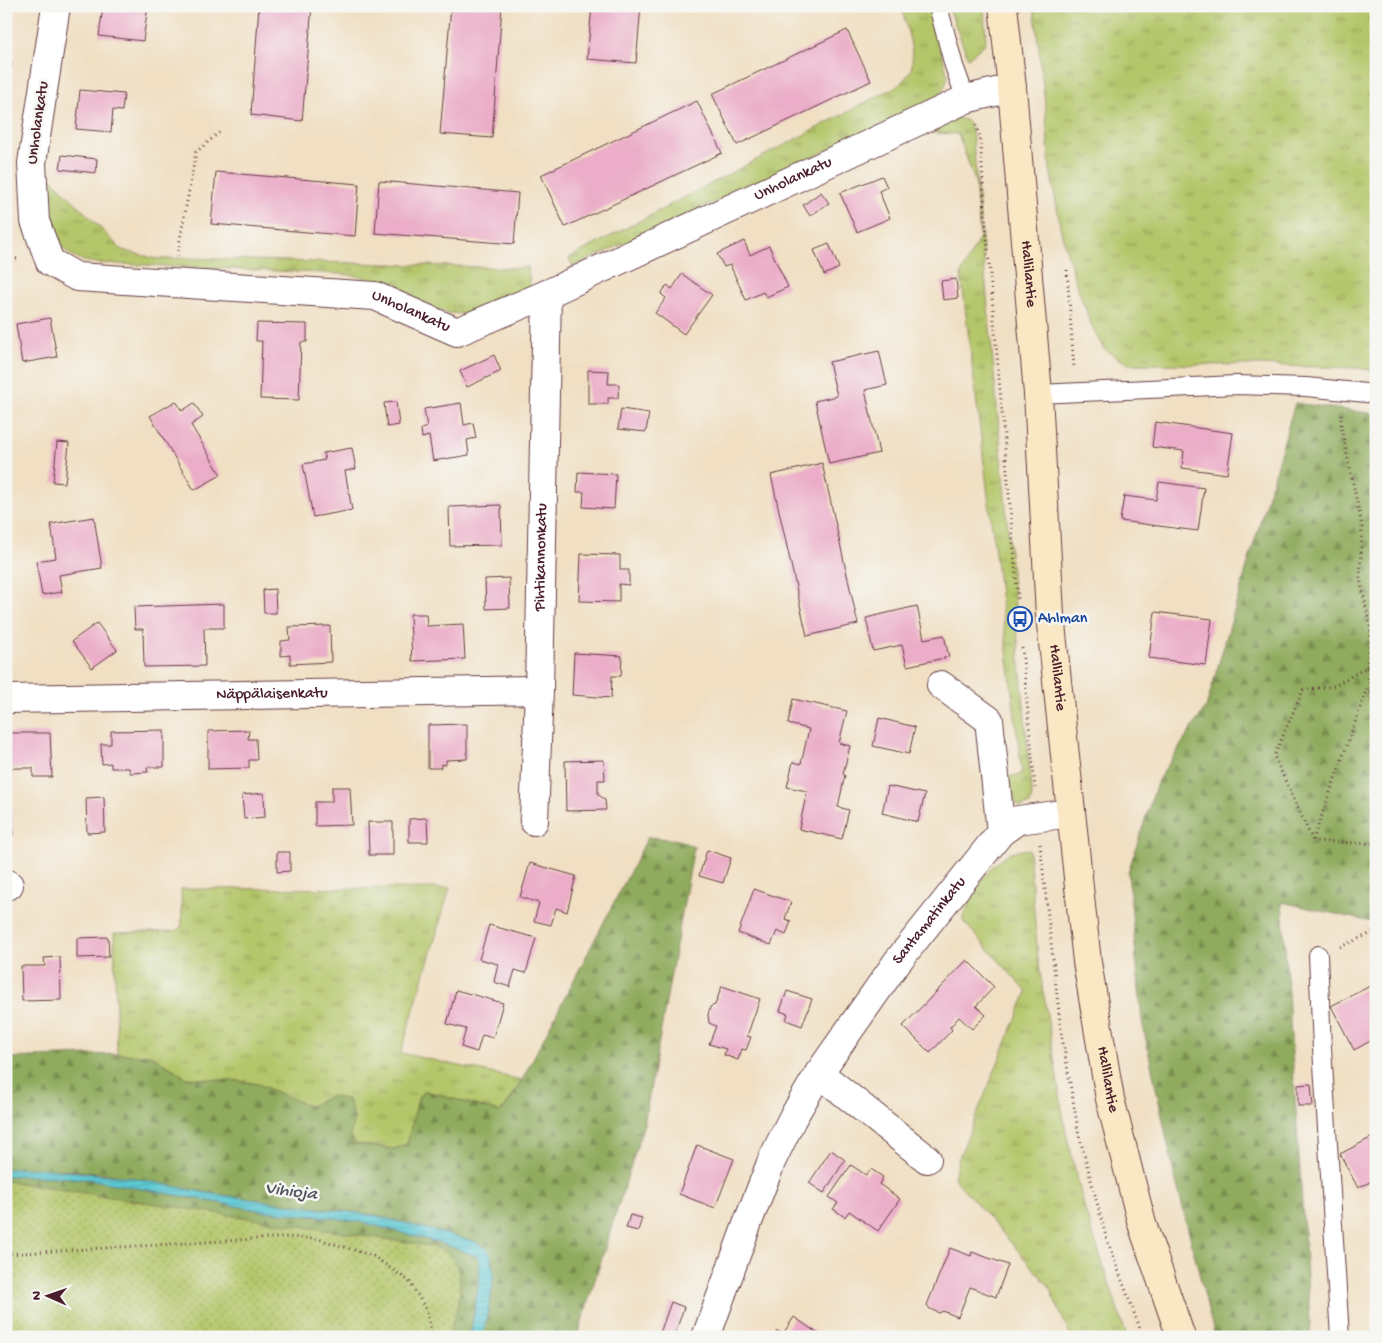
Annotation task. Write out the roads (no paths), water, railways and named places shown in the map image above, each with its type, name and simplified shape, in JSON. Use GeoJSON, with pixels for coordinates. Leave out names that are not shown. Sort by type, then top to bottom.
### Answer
{"type":"FeatureCollection","features":[{"type":"Feature","properties":{"kind":"main road","name":"Hallilantie"},"geometry":{"type":"LineString","coordinates":[[1003,6],[1012,88],[1038,394],[1050,615],[1087,962],[1110,1099],[1142,1224],[1181,1337]]}},
{"type":"Feature","properties":{"kind":"street","name":"Unholankatu"},"geometry":{"type":"LineString","coordinates":[[56,6],[32,163],[35,221],[50,262],[77,277],[375,296],[457,332],[547,294],[966,99],[1012,88]]}},
{"type":"Feature","properties":{"kind":"street","name":"Pihtikannonkatu"},"geometry":{"type":"LineString","coordinates":[[534,821],[539,690],[547,294]]}},
{"type":"Feature","properties":{"kind":"street"},"geometry":{"type":"LineString","coordinates":[[941,685],[989,720],[1001,832]]}},
{"type":"Feature","properties":{"kind":"street","name":"Näppälaisenkatu"},"geometry":{"type":"LineString","coordinates":[[6,699],[539,690]]}},
{"type":"Feature","properties":{"kind":"street","name":"Santamatinkatu"},"geometry":{"type":"LineString","coordinates":[[706,1337],[772,1160],[792,1119],[819,1073],[896,962],[1001,832],[1018,820],[1071,814]]}},
{"type":"Feature","properties":{"kind":"street"},"geometry":{"type":"LineString","coordinates":[[819,1073],[926,1159]]}},
{"type":"Feature","properties":{"kind":"lane"},"geometry":{"type":"LineString","coordinates":[[938,6],[954,66],[966,99]]}},
{"type":"Feature","properties":{"kind":"lane"},"geometry":{"type":"LineString","coordinates":[[1038,394],[1236,385],[1306,387],[1376,394]]}},
{"type":"Feature","properties":{"kind":"lane"},"geometry":{"type":"LineString","coordinates":[[1318,955],[1322,1057],[1340,1337]]}},
{"type":"Feature","properties":{"kind":"water"},"geometry":{"type":"Polygon","coordinates":[[[37,1168],[129,1177],[207,1193],[374,1215],[473,1241],[488,1250],[493,1270],[492,1294],[482,1337],[470,1337],[480,1268],[479,1258],[474,1255],[437,1242],[361,1222],[263,1211],[93,1180],[50,1176],[6,1176],[6,1169],[37,1168]]]}},
{"type":"Feature","properties":{"kind":"place","name":"Ahlman"},"geometry":{"type":"Point","coordinates":[1020,619]}},
{"type":"Feature","properties":{"kind":"water label","name":"Vihioja"},"geometry":{"type":"Point","coordinates":[291,1192]}}]}
